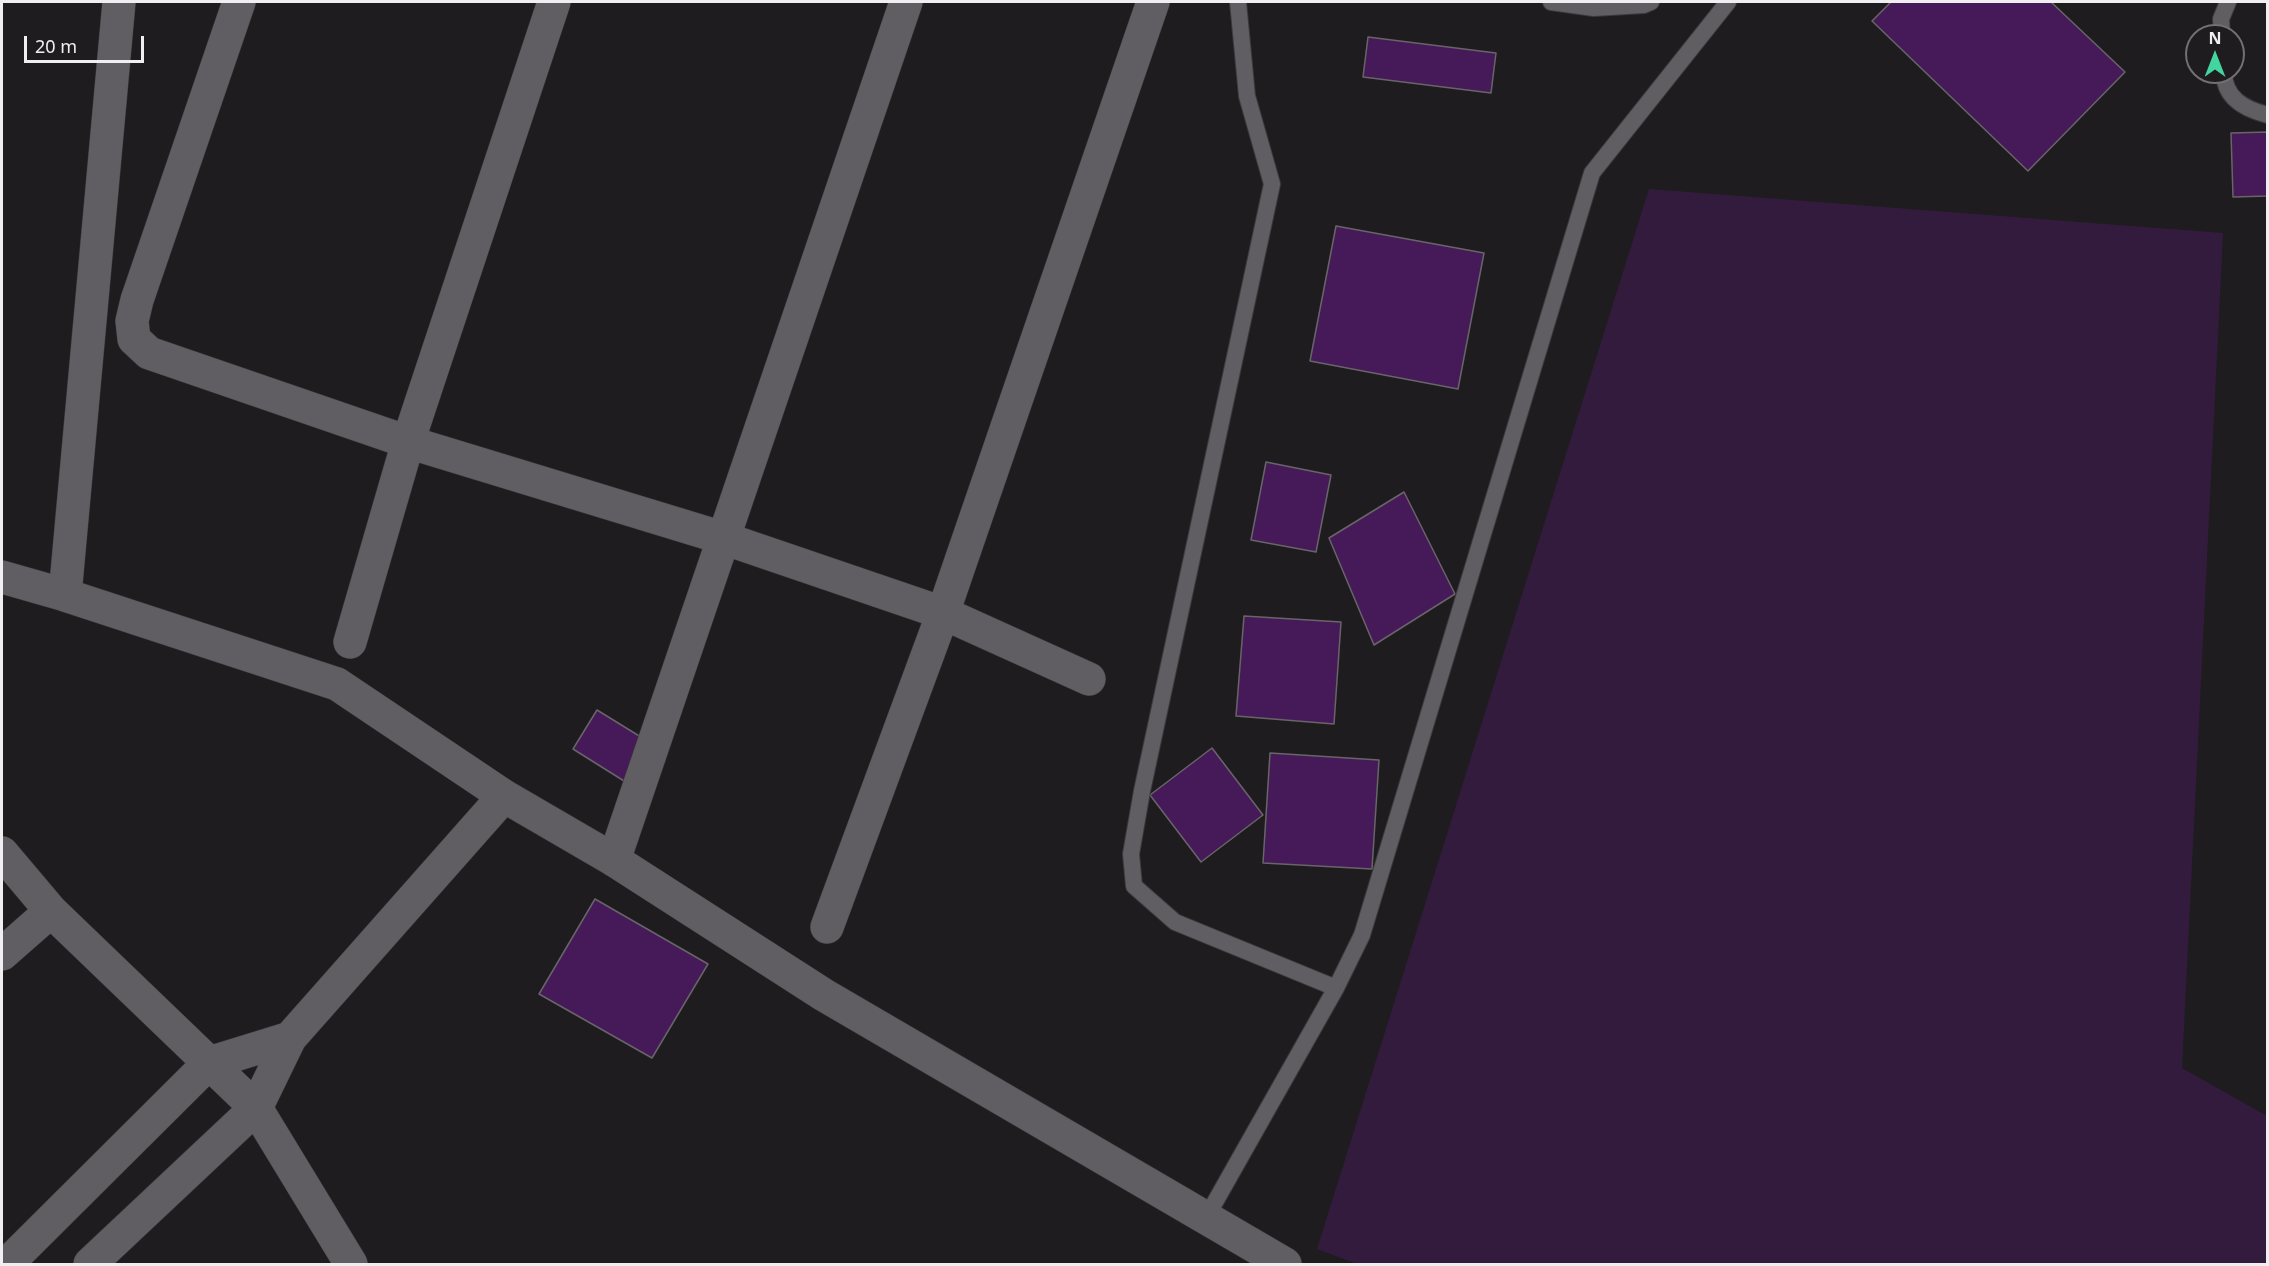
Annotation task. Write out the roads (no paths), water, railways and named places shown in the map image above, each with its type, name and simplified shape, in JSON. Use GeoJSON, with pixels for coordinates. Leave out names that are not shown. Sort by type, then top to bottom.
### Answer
{"type":"FeatureCollection","features":[{"type":"Feature","properties":{"kind":"street"},"geometry":{"type":"LineString","coordinates":[[65,595],[119,2]]}},
{"type":"Feature","properties":{"kind":"street"},"geometry":{"type":"LineString","coordinates":[[238,2],[137,300],[132,321],[134,339],[149,353],[408,442],[723,538],[943,613],[1089,679]]}},
{"type":"Feature","properties":{"kind":"street"},"geometry":{"type":"LineString","coordinates":[[350,642],[408,442],[554,2]]}},
{"type":"Feature","properties":{"kind":"street"},"geometry":{"type":"LineString","coordinates":[[615,860],[906,2]]}},
{"type":"Feature","properties":{"kind":"street"},"geometry":{"type":"LineString","coordinates":[[827,927],[943,613],[1153,2]]}},
{"type":"Feature","properties":{"kind":"street"},"geometry":{"type":"LineString","coordinates":[[2,577],[65,595],[338,684],[504,796],[615,860],[824,995],[1286,1264]]}},
{"type":"Feature","properties":{"kind":"street"},"geometry":{"type":"LineString","coordinates":[[90,1264],[256,1108],[290,1038],[504,796]]}},
{"type":"Feature","properties":{"kind":"street"},"geometry":{"type":"LineString","coordinates":[[2,853],[51,911],[256,1108],[351,1264]]}},
{"type":"Feature","properties":{"kind":"street"},"geometry":{"type":"LineString","coordinates":[[2,954],[51,911]]}},
{"type":"Feature","properties":{"kind":"street"},"geometry":{"type":"LineString","coordinates":[[7,1264],[209,1063],[290,1038]]}},
{"type":"Feature","properties":{"kind":"lane"},"geometry":{"type":"LineString","coordinates":[[1238,2],[1247,96],[1272,184],[1142,791],[1131,854],[1134,886],[1175,922],[1336,988]]}},
{"type":"Feature","properties":{"kind":"lane"},"geometry":{"type":"LineString","coordinates":[[1551,2],[1594,8],[1644,5],[1651,2]]}},
{"type":"Feature","properties":{"kind":"lane"},"geometry":{"type":"LineString","coordinates":[[1206,1218],[1336,988],[1362,934],[1592,173],[1728,2]]}},
{"type":"Feature","properties":{"kind":"lane"},"geometry":{"type":"LineString","coordinates":[[2221,24],[2228,2]]}},
{"type":"Feature","properties":{"kind":"lane"},"geometry":{"type":"LineString","coordinates":[[2224,84],[2239,104],[2268,115]]}}]}
